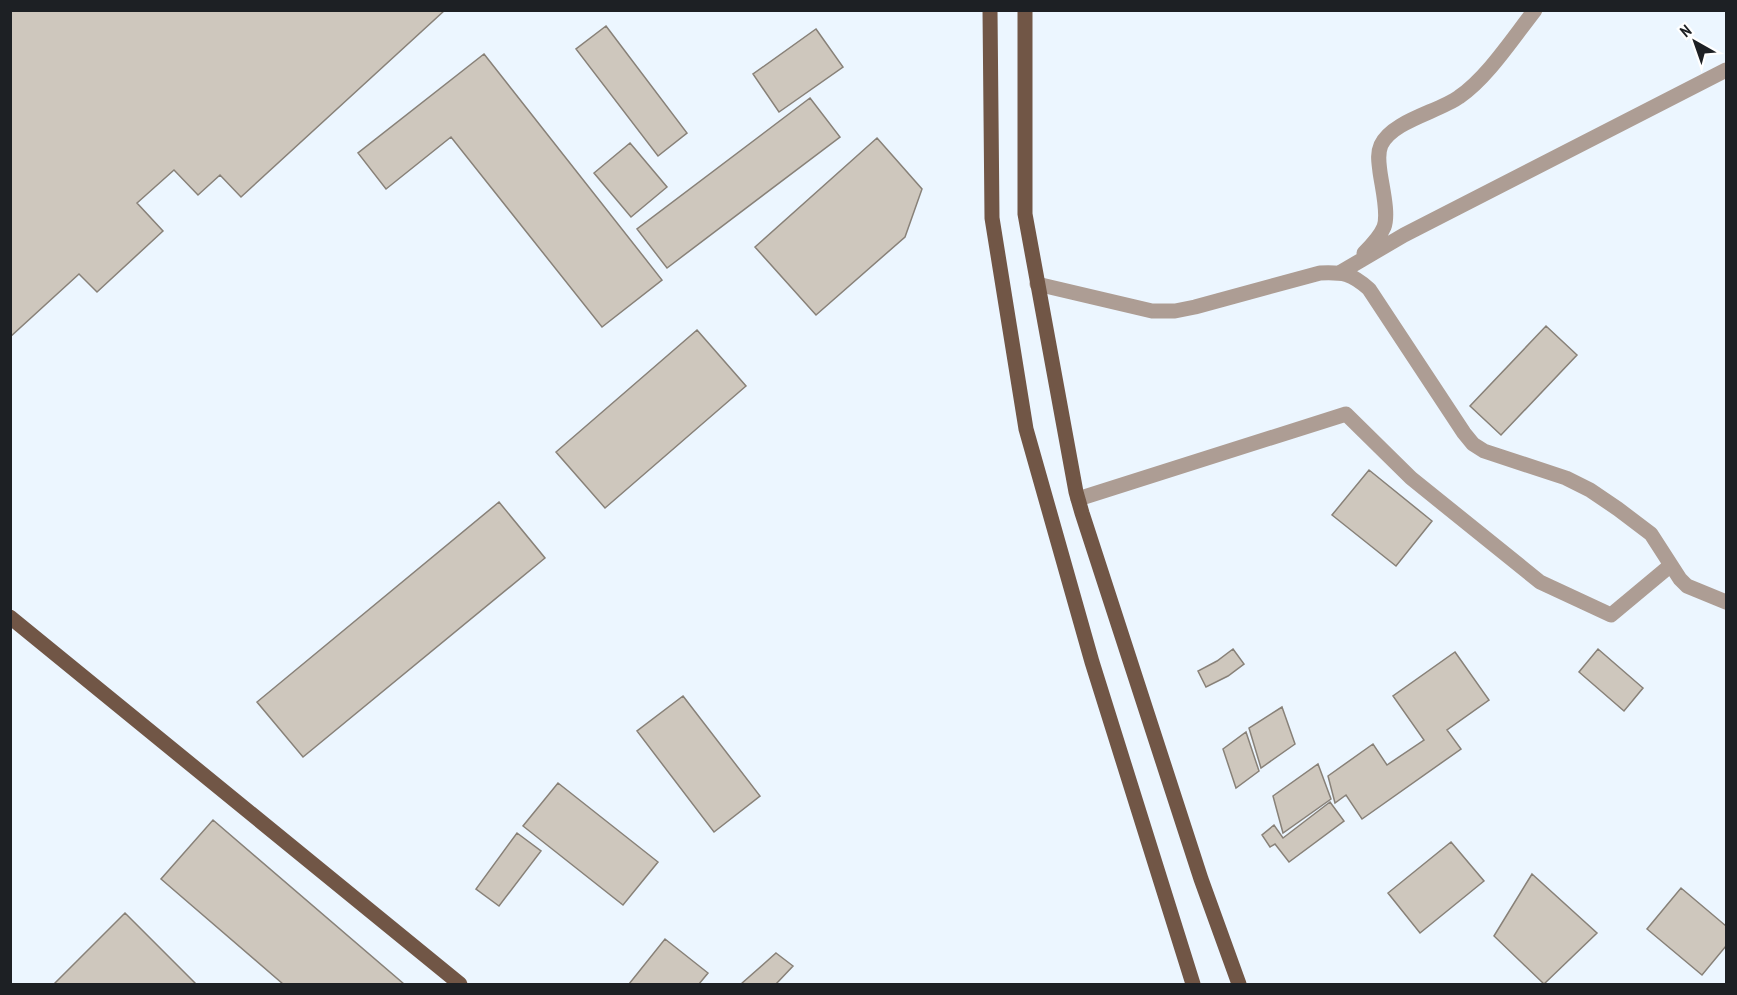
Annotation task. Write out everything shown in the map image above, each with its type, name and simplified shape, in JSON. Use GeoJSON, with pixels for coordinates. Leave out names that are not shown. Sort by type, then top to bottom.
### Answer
{"type":"FeatureCollection","features":[{"type":"Feature","properties":{"kind":"main road"},"geometry":{"type":"LineString","coordinates":[[990,10],[992,218],[1026,429],[1092,662],[1193,984]]}},
{"type":"Feature","properties":{"kind":"main road"},"geometry":{"type":"LineString","coordinates":[[1025,10],[1025,214],[1036,284],[1078,499],[1201,879],[1239,984]]}},
{"type":"Feature","properties":{"kind":"main road"},"geometry":{"type":"LineString","coordinates":[[10,617],[460,984]]}},
{"type":"Feature","properties":{"kind":"street"},"geometry":{"type":"LineString","coordinates":[[1347,268],[1378,238],[1385,226],[1378,158],[1381,145],[1399,127],[1457,99],[1470,89],[1535,10]]}},
{"type":"Feature","properties":{"kind":"street"},"geometry":{"type":"LineString","coordinates":[[1036,284],[1152,311],[1174,311],[1195,308],[1320,273],[1347,268],[1404,235],[1726,70]]}},
{"type":"Feature","properties":{"kind":"street"},"geometry":{"type":"LineString","coordinates":[[1347,268],[1369,289],[1464,434],[1473,444],[1484,451],[1566,478],[1590,490],[1651,534],[1687,586],[1726,602]]}},
{"type":"Feature","properties":{"kind":"street"},"geometry":{"type":"LineString","coordinates":[[1078,499],[1346,414],[1411,478],[1540,582],[1611,615],[1671,565]]}},
{"type":"Feature","properties":{"kind":"building"},"geometry":{"type":"Polygon","coordinates":[[[10,10],[445,10],[241,197],[220,175],[198,195],[174,170],[137,203],[163,231],[97,292],[79,274],[10,337],[10,10]]]}},
{"type":"Feature","properties":{"kind":"building"},"geometry":{"type":"Polygon","coordinates":[[[606,26],[687,133],[658,156],[576,49],[606,26]]]}},
{"type":"Feature","properties":{"kind":"building"},"geometry":{"type":"Polygon","coordinates":[[[816,29],[843,67],[779,112],[753,74],[816,29]]]}},
{"type":"Feature","properties":{"kind":"building"},"geometry":{"type":"Polygon","coordinates":[[[484,54],[662,280],[602,327],[451,137],[386,189],[358,153],[484,54]]]}},
{"type":"Feature","properties":{"kind":"building"},"geometry":{"type":"Polygon","coordinates":[[[810,98],[840,137],[667,268],[637,229],[810,98]]]}},
{"type":"Feature","properties":{"kind":"building"},"geometry":{"type":"Polygon","coordinates":[[[877,138],[922,189],[905,237],[816,315],[755,247],[877,138]]]}},
{"type":"Feature","properties":{"kind":"building"},"geometry":{"type":"Polygon","coordinates":[[[630,143],[667,187],[631,217],[594,173],[630,143]]]}},
{"type":"Feature","properties":{"kind":"building"},"geometry":{"type":"Polygon","coordinates":[[[1546,326],[1577,355],[1501,435],[1470,406],[1546,326]]]}},
{"type":"Feature","properties":{"kind":"building"},"geometry":{"type":"Polygon","coordinates":[[[697,330],[746,386],[605,508],[556,452],[697,330]]]}},
{"type":"Feature","properties":{"kind":"building"},"geometry":{"type":"Polygon","coordinates":[[[1369,470],[1432,521],[1396,566],[1332,515],[1369,470]]]}},
{"type":"Feature","properties":{"kind":"building"},"geometry":{"type":"Polygon","coordinates":[[[499,502],[545,558],[303,757],[257,702],[499,502]]]}},
{"type":"Feature","properties":{"kind":"building"},"geometry":{"type":"Polygon","coordinates":[[[1233,649],[1244,664],[1228,676],[1206,687],[1198,671],[1233,649]]]}},
{"type":"Feature","properties":{"kind":"building"},"geometry":{"type":"Polygon","coordinates":[[[1598,649],[1643,688],[1624,711],[1579,672],[1598,649]]]}},
{"type":"Feature","properties":{"kind":"building"},"geometry":{"type":"Polygon","coordinates":[[[1455,652],[1489,700],[1447,730],[1461,749],[1362,819],[1346,795],[1335,803],[1328,776],[1373,744],[1387,765],[1424,740],[1393,696],[1455,652]]]}},
{"type":"Feature","properties":{"kind":"building"},"geometry":{"type":"Polygon","coordinates":[[[683,696],[760,796],[714,832],[637,731],[683,696]]]}},
{"type":"Feature","properties":{"kind":"building"},"geometry":{"type":"Polygon","coordinates":[[[1282,707],[1295,744],[1261,768],[1249,728],[1282,707]]]}},
{"type":"Feature","properties":{"kind":"building"},"geometry":{"type":"Polygon","coordinates":[[[1246,732],[1259,771],[1236,788],[1223,749],[1246,732]]]}},
{"type":"Feature","properties":{"kind":"building"},"geometry":{"type":"Polygon","coordinates":[[[1318,764],[1331,799],[1283,833],[1273,796],[1318,764]]]}},
{"type":"Feature","properties":{"kind":"building"},"geometry":{"type":"Polygon","coordinates":[[[558,783],[658,862],[623,905],[523,826],[558,783]]]}},
{"type":"Feature","properties":{"kind":"building"},"geometry":{"type":"Polygon","coordinates":[[[1330,802],[1344,821],[1289,862],[1275,844],[1270,847],[1262,835],[1274,825],[1283,838],[1330,802]]]}},
{"type":"Feature","properties":{"kind":"building"},"geometry":{"type":"Polygon","coordinates":[[[213,820],[404,984],[283,984],[161,879],[213,820]]]}},
{"type":"Feature","properties":{"kind":"building"},"geometry":{"type":"Polygon","coordinates":[[[517,833],[541,851],[499,906],[476,889],[517,833]]]}},
{"type":"Feature","properties":{"kind":"building"},"geometry":{"type":"Polygon","coordinates":[[[1451,842],[1484,881],[1420,933],[1388,893],[1451,842]]]}},
{"type":"Feature","properties":{"kind":"building"},"geometry":{"type":"Polygon","coordinates":[[[1532,874],[1597,933],[1544,984],[1494,936],[1532,874]]]}},
{"type":"Feature","properties":{"kind":"building"},"geometry":{"type":"Polygon","coordinates":[[[1681,888],[1726,926],[1726,946],[1702,975],[1647,929],[1681,888]]]}},
{"type":"Feature","properties":{"kind":"building"},"geometry":{"type":"Polygon","coordinates":[[[125,913],[196,984],[54,984],[125,913]]]}},
{"type":"Feature","properties":{"kind":"building"},"geometry":{"type":"Polygon","coordinates":[[[665,939],[708,973],[699,984],[629,984],[665,939]]]}},
{"type":"Feature","properties":{"kind":"building"},"geometry":{"type":"Polygon","coordinates":[[[776,953],[793,966],[776,984],[741,984],[776,953]]]}}]}
